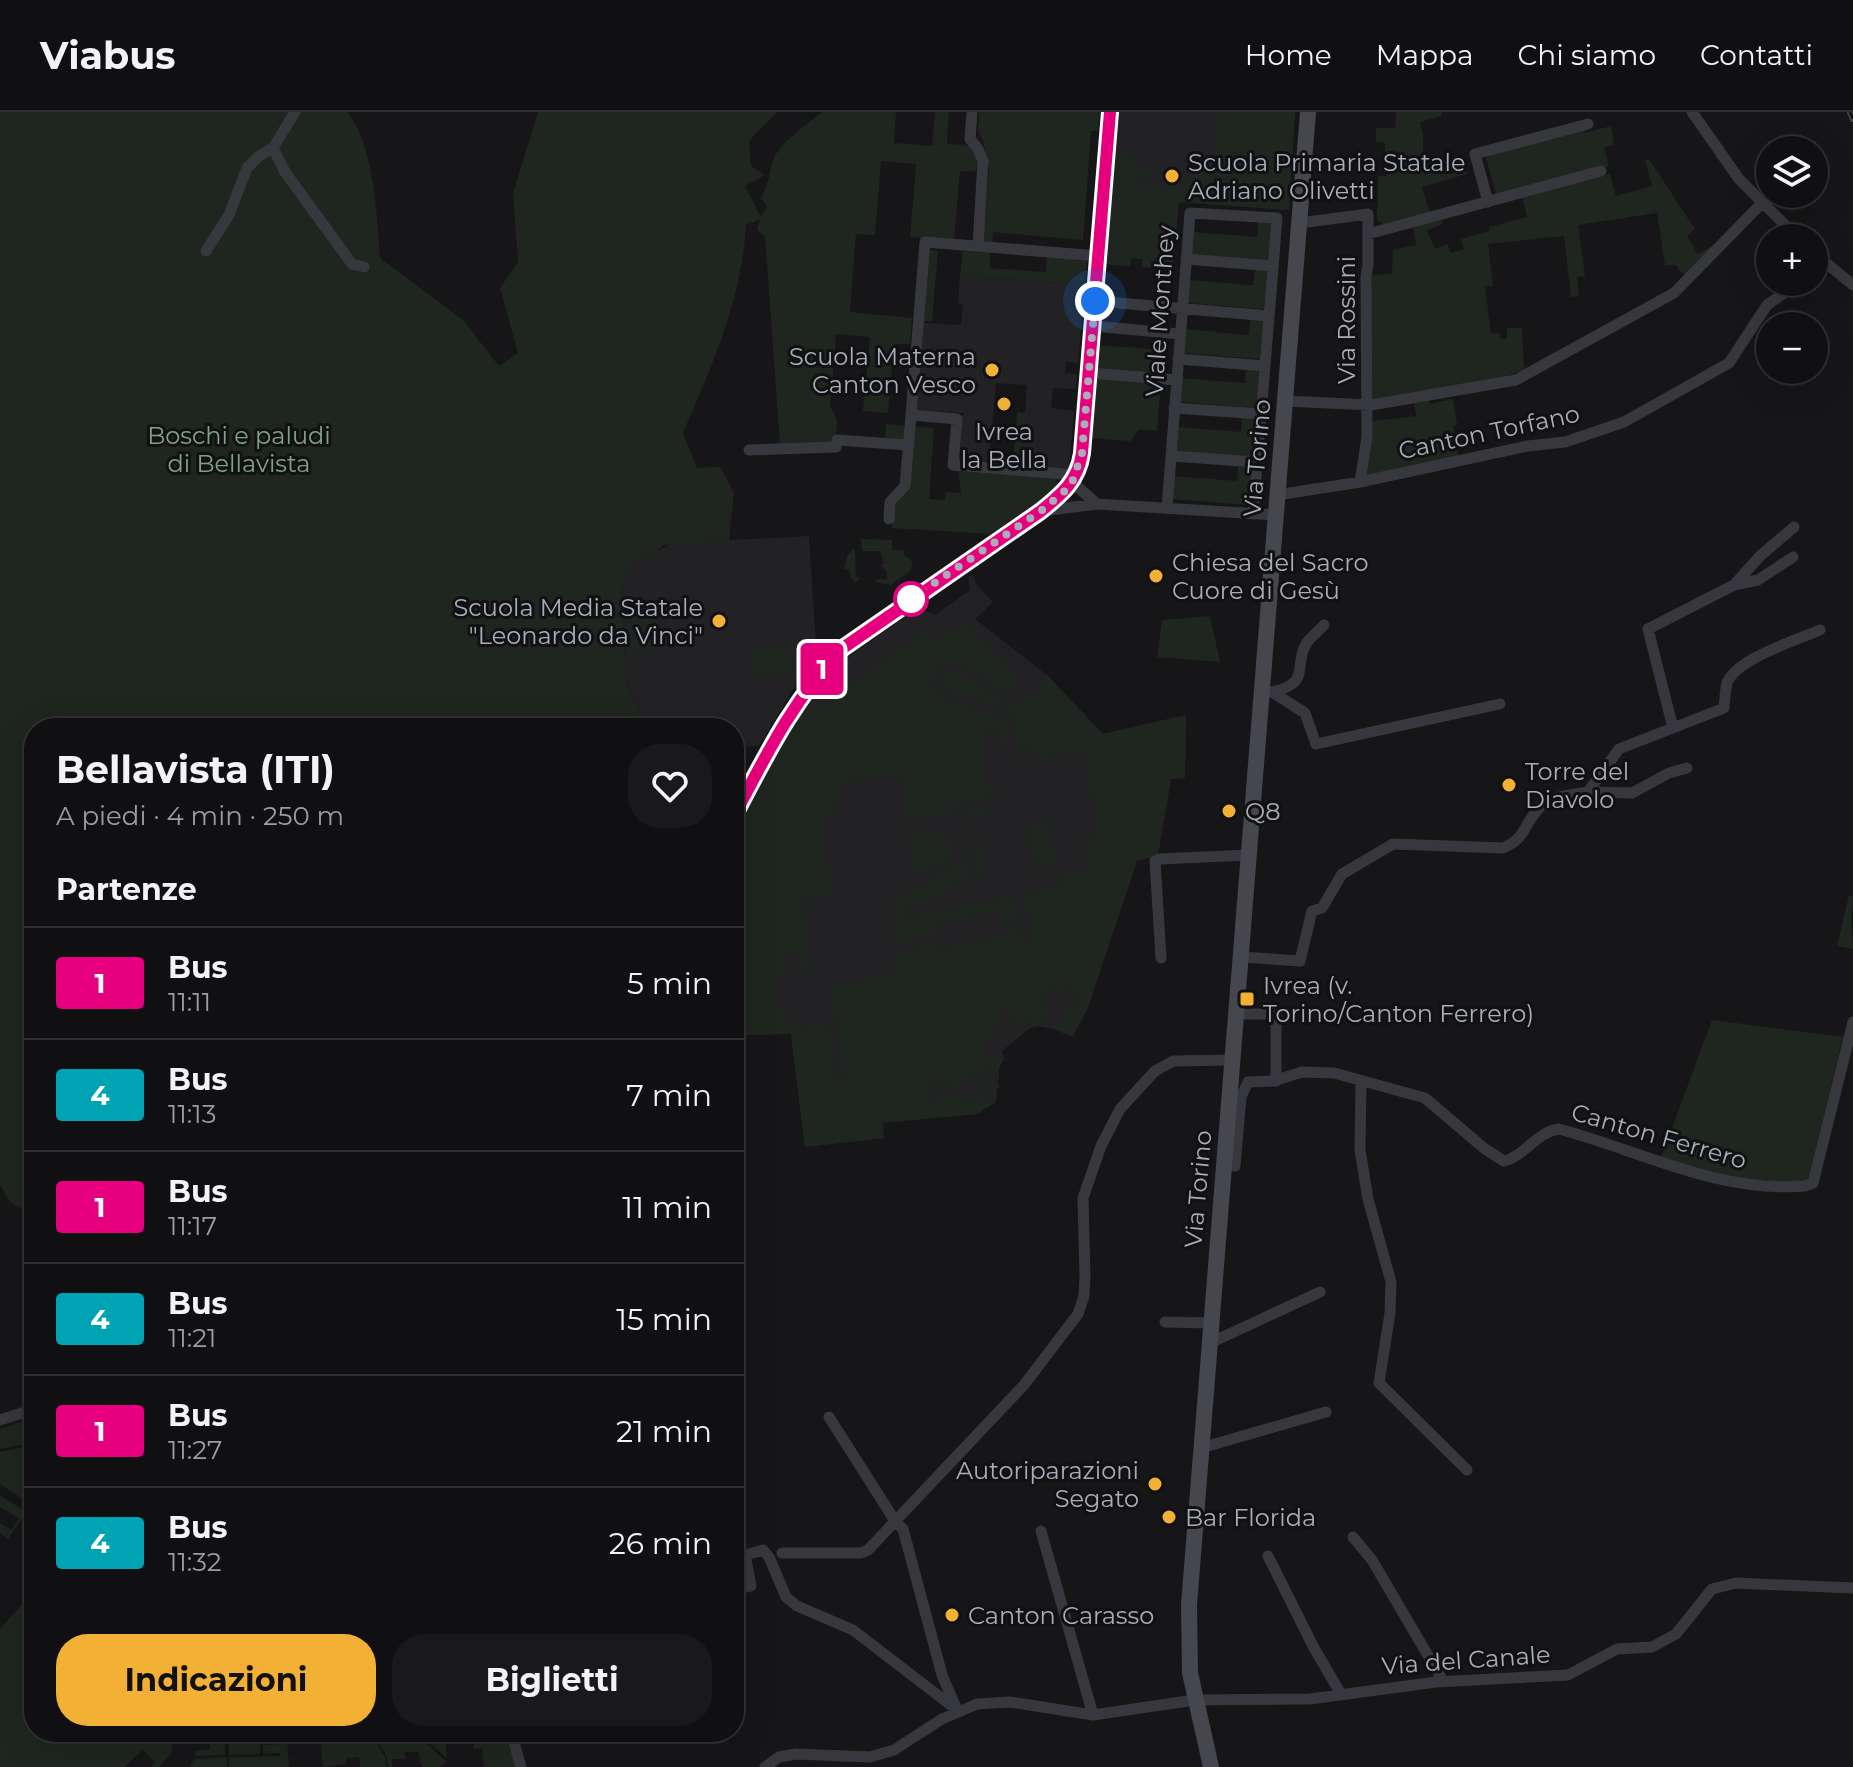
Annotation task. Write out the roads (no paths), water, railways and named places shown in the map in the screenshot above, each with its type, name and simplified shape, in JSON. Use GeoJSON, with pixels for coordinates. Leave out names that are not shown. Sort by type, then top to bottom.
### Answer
{"type":"FeatureCollection","features":[{"type":"Feature","properties":{"kind":"street"},"geometry":{"type":"LineString","coordinates":[[206,251],[229,215],[247,168],[273,148],[295,112]]}},
{"type":"Feature","properties":{"kind":"street"},"geometry":{"type":"LineString","coordinates":[[972,112],[970,139],[983,161],[978,246]]}},
{"type":"Feature","properties":{"kind":"street"},"geometry":{"type":"LineString","coordinates":[[744,798],[785,723],[823,668],[843,648],[1041,511],[1074,479],[1082,453],[1110,112]]}},
{"type":"Feature","properties":{"kind":"street","name":"Via Torino"},"geometry":{"type":"LineString","coordinates":[[1211,1767],[1190,1673],[1188,1627],[1249,855],[1267,692],[1277,495],[1308,112]]}},
{"type":"Feature","properties":{"kind":"street"},"geometry":{"type":"LineString","coordinates":[[1692,112],[1718,151],[1756,198]]}},
{"type":"Feature","properties":{"kind":"street"},"geometry":{"type":"LineString","coordinates":[[1488,202],[1475,154],[1588,124]]}},
{"type":"Feature","properties":{"kind":"street"},"geometry":{"type":"LineString","coordinates":[[273,148],[285,172],[352,264],[364,267]]}},
{"type":"Feature","properties":{"kind":"street"},"geometry":{"type":"LineString","coordinates":[[1253,514],[1275,237],[1368,214],[1368,234],[1601,171]]}},
{"type":"Feature","properties":{"kind":"street"},"geometry":{"type":"LineString","coordinates":[[1285,401],[1367,405],[1516,380],[1674,293],[1757,208]]}},
{"type":"Feature","properties":{"kind":"street"},"geometry":{"type":"LineString","coordinates":[[1765,208],[1783,224]]}},
{"type":"Feature","properties":{"kind":"street","name":"Viale Monthey"},"geometry":{"type":"LineString","coordinates":[[1167,508],[1190,213],[1277,218],[1275,237]]}},
{"type":"Feature","properties":{"kind":"street","name":"Via Rossini"},"geometry":{"type":"LineString","coordinates":[[1360,482],[1367,437],[1365,292],[1368,234]]}},
{"type":"Feature","properties":{"kind":"street"},"geometry":{"type":"LineString","coordinates":[[889,519],[890,502],[905,486],[925,242],[1098,256]]}},
{"type":"Feature","properties":{"kind":"street"},"geometry":{"type":"LineString","coordinates":[[1186,259],[1273,266]]}},
{"type":"Feature","properties":{"kind":"street"},"geometry":{"type":"LineString","coordinates":[[1828,266],[1853,285]]}},
{"type":"Feature","properties":{"kind":"street","name":"Canton Torfano"},"geometry":{"type":"LineString","coordinates":[[1277,495],[1360,482],[1528,446],[1565,442],[1624,422],[1729,363],[1767,305],[1780,296]]}},
{"type":"Feature","properties":{"kind":"street"},"geometry":{"type":"LineString","coordinates":[[1095,301],[1269,316]]}},
{"type":"Feature","properties":{"kind":"street"},"geometry":{"type":"LineString","coordinates":[[1093,326],[1180,334]]}},
{"type":"Feature","properties":{"kind":"street"},"geometry":{"type":"LineString","coordinates":[[1178,359],[1265,366]]}},
{"type":"Feature","properties":{"kind":"street"},"geometry":{"type":"LineString","coordinates":[[1089,373],[1177,380]]}},
{"type":"Feature","properties":{"kind":"street"},"geometry":{"type":"LineString","coordinates":[[1174,408],[1261,414]]}},
{"type":"Feature","properties":{"kind":"street"},"geometry":{"type":"LineString","coordinates":[[911,415],[957,419],[953,465],[1074,479],[1097,504]]}},
{"type":"Feature","properties":{"kind":"street"},"geometry":{"type":"LineString","coordinates":[[749,450],[836,447],[837,440],[908,445]]}},
{"type":"Feature","properties":{"kind":"street"},"geometry":{"type":"LineString","coordinates":[[1171,456],[1257,462]]}},
{"type":"Feature","properties":{"kind":"street"},"geometry":{"type":"LineString","coordinates":[[1041,511],[1097,504],[1276,515]]}},
{"type":"Feature","properties":{"kind":"street"},"geometry":{"type":"LineString","coordinates":[[1734,585],[1760,556],[1794,527]]}},
{"type":"Feature","properties":{"kind":"street"},"geometry":{"type":"LineString","coordinates":[[1673,728],[1648,629],[1734,585],[1758,580],[1793,557]]}},
{"type":"Feature","properties":{"kind":"street"},"geometry":{"type":"LineString","coordinates":[[1267,692],[1286,689],[1296,681],[1302,667],[1305,645],[1324,625]]}},
{"type":"Feature","properties":{"kind":"street"},"geometry":{"type":"LineString","coordinates":[[1588,792],[1619,749],[1724,708],[1729,679],[1742,667],[1820,630]]}},
{"type":"Feature","properties":{"kind":"street"},"geometry":{"type":"LineString","coordinates":[[1267,692],[1305,713],[1316,744],[1500,704]]}},
{"type":"Feature","properties":{"kind":"street"},"geometry":{"type":"LineString","coordinates":[[1241,957],[1300,961],[1312,911],[1322,908],[1342,874],[1393,844],[1503,848],[1518,842],[1540,806],[1552,799],[1588,792],[1632,793],[1669,773],[1687,768]]}},
{"type":"Feature","properties":{"kind":"street"},"geometry":{"type":"LineString","coordinates":[[1161,958],[1155,861],[1249,855]]}},
{"type":"Feature","properties":{"kind":"street"},"geometry":{"type":"LineString","coordinates":[[1236,1014],[1276,1014],[1276,1081]]}},
{"type":"Feature","properties":{"kind":"street","name":"Canton Ferrero"},"geometry":{"type":"LineString","coordinates":[[1224,1165],[1235,1166],[1241,1097],[1248,1082],[1276,1081],[1302,1072],[1334,1073],[1425,1098],[1485,1149],[1504,1161],[1512,1159],[1548,1131],[1559,1129],[1664,1165],[1731,1183],[1805,1186],[1813,1183],[1853,1022]]}},
{"type":"Feature","properties":{"kind":"street"},"geometry":{"type":"LineString","coordinates":[[782,1553],[861,1553],[868,1550],[1024,1385],[1078,1314],[1084,1296],[1085,1277],[1083,1198],[1101,1146],[1120,1109],[1155,1071],[1173,1061],[1232,1060]]}},
{"type":"Feature","properties":{"kind":"street"},"geometry":{"type":"LineString","coordinates":[[1361,1082],[1360,1150],[1368,1199],[1391,1282],[1390,1313],[1379,1383],[1467,1470]]}},
{"type":"Feature","properties":{"kind":"street"},"geometry":{"type":"LineString","coordinates":[[1210,1343],[1320,1292]]}},
{"type":"Feature","properties":{"kind":"street"},"geometry":{"type":"LineString","coordinates":[[1165,1322],[1211,1323]]}},
{"type":"Feature","properties":{"kind":"street"},"geometry":{"type":"LineString","coordinates":[[0,1420],[24,1412]]}},
{"type":"Feature","properties":{"kind":"street"},"geometry":{"type":"LineString","coordinates":[[1201,1448],[1326,1412]]}},
{"type":"Feature","properties":{"kind":"street"},"geometry":{"type":"LineString","coordinates":[[829,1417],[903,1529],[942,1675],[957,1710]]}},
{"type":"Feature","properties":{"kind":"street"},"geometry":{"type":"LineString","coordinates":[[1041,1531],[1093,1715]]}},
{"type":"Feature","properties":{"kind":"street"},"geometry":{"type":"LineString","coordinates":[[1353,1537],[1372,1560],[1443,1681]]}},
{"type":"Feature","properties":{"kind":"street"},"geometry":{"type":"LineString","coordinates":[[744,1588],[751,1586],[745,1555],[763,1550],[769,1557],[783,1594],[797,1606],[853,1630],[957,1710]]}},
{"type":"Feature","properties":{"kind":"street"},"geometry":{"type":"LineString","coordinates":[[1268,1556],[1341,1694]]}},
{"type":"Feature","properties":{"kind":"street","name":"Via del Canale"},"geometry":{"type":"LineString","coordinates":[[1195,1700],[1310,1699],[1443,1681],[1568,1675],[1617,1649],[1652,1647],[1676,1634],[1712,1589],[1736,1583],[1853,1588]]}},
{"type":"Feature","properties":{"kind":"street"},"geometry":{"type":"LineString","coordinates":[[765,1767],[779,1757],[796,1754],[870,1757],[894,1750],[957,1710],[977,1704],[1010,1702],[1093,1715],[1195,1700]]}},
{"type":"Feature","properties":{"kind":"street"},"geometry":{"type":"LineString","coordinates":[[514,1742],[521,1767]]}},
{"type":"Feature","properties":{"kind":"railway"},"geometry":{"type":"LineString","coordinates":[[1850,112],[1853,119]]}},
{"type":"Feature","properties":{"kind":"place","name":"Scuola Primaria Statale Adriano Olivetti"},"geometry":{"type":"Point","coordinates":[1172,176]}},
{"type":"Feature","properties":{"kind":"place","name":"Scuola Materna Canton Vesco"},"geometry":{"type":"Point","coordinates":[992,370]}},
{"type":"Feature","properties":{"kind":"place","name":"Ivrea la Bella"},"geometry":{"type":"Point","coordinates":[1004,404]}},
{"type":"Feature","properties":{"kind":"place","name":"Chiesa del Sacro Cuore di Gesù"},"geometry":{"type":"Point","coordinates":[1156,576]}},
{"type":"Feature","properties":{"kind":"place","name":"Scuola Media Statale \"Leonardo da Vinci\""},"geometry":{"type":"Point","coordinates":[719,621]}},
{"type":"Feature","properties":{"kind":"place","name":"Torre del Diavolo"},"geometry":{"type":"Point","coordinates":[1509,785]}},
{"type":"Feature","properties":{"kind":"place","name":"Q8"},"geometry":{"type":"Point","coordinates":[1229,811]}},
{"type":"Feature","properties":{"kind":"place","name":"Ivrea (v. Torino/Canton Ferrero)"},"geometry":{"type":"Point","coordinates":[1247,999]}},
{"type":"Feature","properties":{"kind":"place","name":"Autoriparazioni Segato"},"geometry":{"type":"Point","coordinates":[1155,1484]}},
{"type":"Feature","properties":{"kind":"place","name":"Bar Florida"},"geometry":{"type":"Point","coordinates":[1169,1517]}},
{"type":"Feature","properties":{"kind":"place","name":"Canton Carasso"},"geometry":{"type":"Point","coordinates":[952,1615]}},
{"type":"Feature","properties":{"kind":"park label","name":"Boschi e paludi di Bellavista"},"geometry":{"type":"Point","coordinates":[239,449]}}]}
